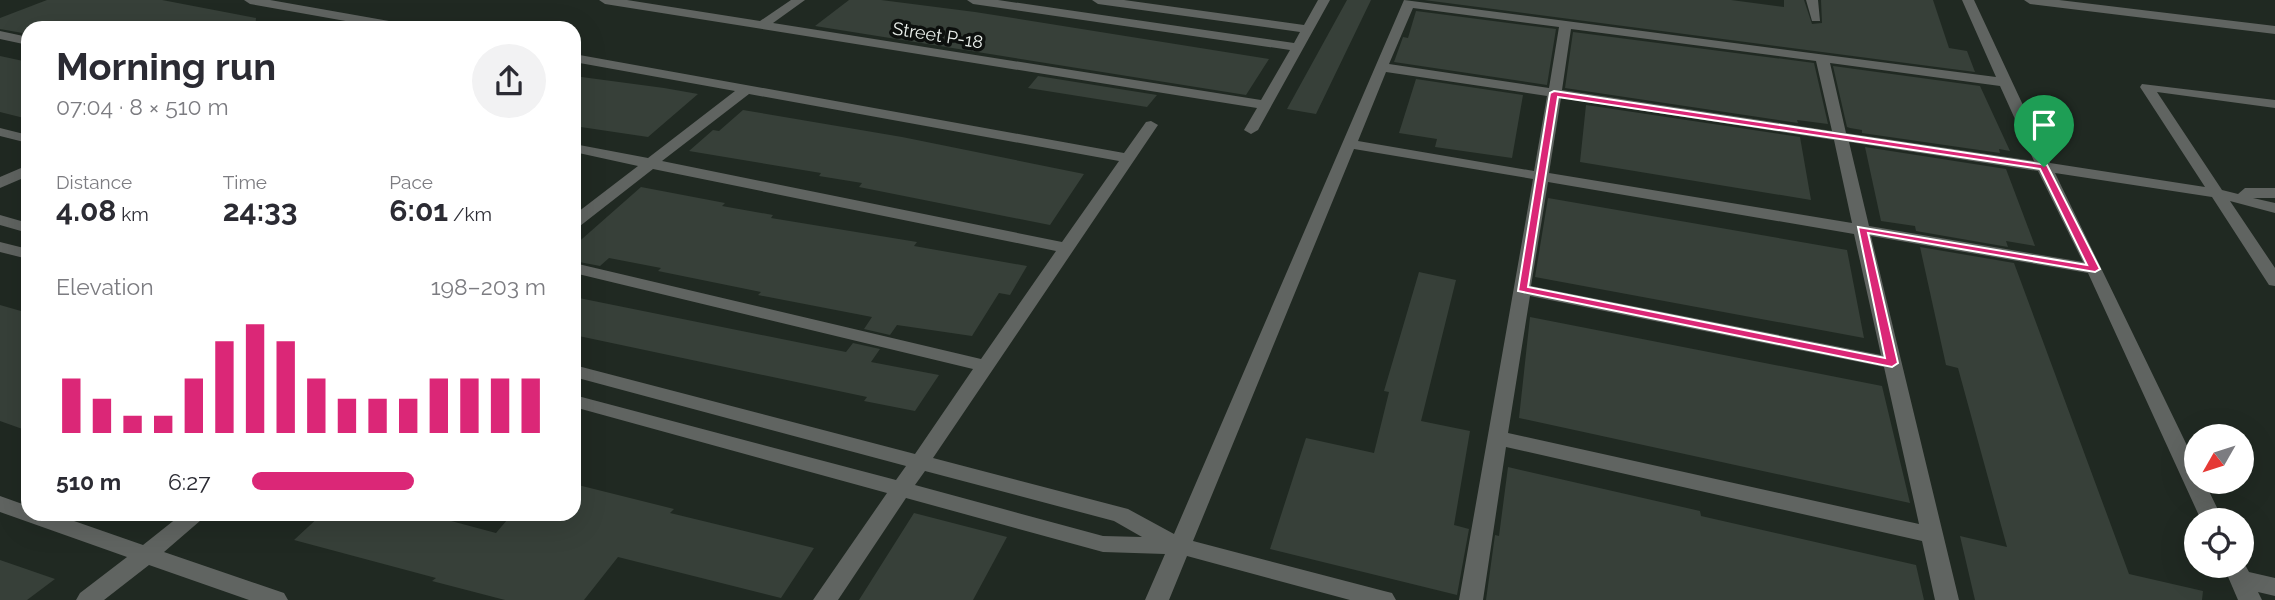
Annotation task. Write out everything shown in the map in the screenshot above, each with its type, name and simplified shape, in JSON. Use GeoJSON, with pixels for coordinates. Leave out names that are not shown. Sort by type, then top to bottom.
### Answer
{"type":"FeatureCollection","features":[{"type":"Feature","properties":{"kind":"street"},"geometry":{"type":"LineString","coordinates":[[250,0],[365,21]]}},
{"type":"Feature","properties":{"kind":"street","name":"Street P-18"},"geometry":{"type":"LineString","coordinates":[[605,0],[1265,105]]}},
{"type":"Feature","properties":{"kind":"street"},"geometry":{"type":"LineString","coordinates":[[762,25],[799,0]]}},
{"type":"Feature","properties":{"kind":"street"},"geometry":{"type":"LineString","coordinates":[[973,0],[1298,47]]}},
{"type":"Feature","properties":{"kind":"street"},"geometry":{"type":"LineString","coordinates":[[1098,0],[1307,29]]}},
{"type":"Feature","properties":{"kind":"street"},"geometry":{"type":"LineString","coordinates":[[1251,130],[1324,0]]}},
{"type":"Feature","properties":{"kind":"street"},"geometry":{"type":"LineString","coordinates":[[1812,0],[1816,18]]}},
{"type":"Feature","properties":{"kind":"street"},"geometry":{"type":"LineString","coordinates":[[1968,0],[2004,82],[2206,508]]}},
{"type":"Feature","properties":{"kind":"street"},"geometry":{"type":"LineString","coordinates":[[2030,0],[2275,30]]}},
{"type":"Feature","properties":{"kind":"street"},"geometry":{"type":"LineString","coordinates":[[1157,600],[1409,2],[2004,82]]}},
{"type":"Feature","properties":{"kind":"street"},"geometry":{"type":"LineString","coordinates":[[334,21],[342,17]]}},
{"type":"Feature","properties":{"kind":"street"},"geometry":{"type":"LineString","coordinates":[[1471,600],[1566,24]]}},
{"type":"Feature","properties":{"kind":"street"},"geometry":{"type":"LineString","coordinates":[[0,35],[21,40]]}},
{"type":"Feature","properties":{"kind":"street"},"geometry":{"type":"LineString","coordinates":[[1822,58],[1947,600]]}},
{"type":"Feature","properties":{"kind":"street"},"geometry":{"type":"LineString","coordinates":[[581,59],[1128,158]]}},
{"type":"Feature","properties":{"kind":"street"},"geometry":{"type":"LineString","coordinates":[[1381,67],[2217,193],[2275,208]]}},
{"type":"Feature","properties":{"kind":"street"},"geometry":{"type":"LineString","coordinates":[[2275,104],[2147,87],[2275,281]]}},
{"type":"Feature","properties":{"kind":"street"},"geometry":{"type":"LineString","coordinates":[[581,218],[746,89]]}},
{"type":"Feature","properties":{"kind":"street"},"geometry":{"type":"LineString","coordinates":[[825,600],[1151,125]]}},
{"type":"Feature","properties":{"kind":"street"},"geometry":{"type":"LineString","coordinates":[[0,132],[21,137]]}},
{"type":"Feature","properties":{"kind":"street"},"geometry":{"type":"LineString","coordinates":[[1349,144],[2095,269]]}},
{"type":"Feature","properties":{"kind":"street"},"geometry":{"type":"LineString","coordinates":[[581,149],[1066,248]]}},
{"type":"Feature","properties":{"kind":"street"},"geometry":{"type":"LineString","coordinates":[[0,183],[21,173]]}},
{"type":"Feature","properties":{"kind":"street"},"geometry":{"type":"LineString","coordinates":[[2217,193],[2275,193]]}},
{"type":"Feature","properties":{"kind":"street"},"geometry":{"type":"LineString","coordinates":[[0,220],[21,226]]}},
{"type":"Feature","properties":{"kind":"street"},"geometry":{"type":"LineString","coordinates":[[0,247],[21,252]]}},
{"type":"Feature","properties":{"kind":"street"},"geometry":{"type":"LineString","coordinates":[[581,270],[985,366]]}},
{"type":"Feature","properties":{"kind":"street"},"geometry":{"type":"LineString","coordinates":[[1522,289],[1892,363]]}},
{"type":"Feature","properties":{"kind":"street"},"geometry":{"type":"LineString","coordinates":[[581,373],[1119,515],[1179,546],[1384,600]]}},
{"type":"Feature","properties":{"kind":"street"},"geometry":{"type":"LineString","coordinates":[[581,403],[1104,544],[1179,546]]}},
{"type":"Feature","properties":{"kind":"street"},"geometry":{"type":"LineString","coordinates":[[1498,438],[1932,536]]}},
{"type":"Feature","properties":{"kind":"street"},"geometry":{"type":"LineString","coordinates":[[0,504],[21,512]]}},
{"type":"Feature","properties":{"kind":"street"},"geometry":{"type":"LineString","coordinates":[[48,521],[276,600]]}},
{"type":"Feature","properties":{"kind":"street"},"geometry":{"type":"LineString","coordinates":[[88,600],[189,521]]}},
{"type":"Feature","properties":{"kind":"street"},"geometry":{"type":"LineString","coordinates":[[2241,582],[2275,587]]}},
{"type":"Feature","properties":{"kind":"building"},"geometry":{"type":"Polygon","coordinates":[[[47,0],[162,0],[256,18],[256,21],[21,21],[21,33],[0,29],[0,18],[47,0]]]}},
{"type":"Feature","properties":{"kind":"building"},"geometry":{"type":"Polygon","coordinates":[[[849,0],[881,0],[975,12],[1269,59],[1246,95],[815,26],[849,0]]]}},
{"type":"Feature","properties":{"kind":"building"},"geometry":{"type":"Polygon","coordinates":[[[1347,0],[1371,0],[1316,114],[1287,109],[1347,0]]]}},
{"type":"Feature","properties":{"kind":"building"},"geometry":{"type":"Polygon","coordinates":[[[1424,0],[1731,0],[1784,7],[1784,0],[1804,0],[1812,24],[1822,23],[1821,0],[1933,0],[1949,48],[1967,51],[1975,72],[1424,0]]]}},
{"type":"Feature","properties":{"kind":"building"},"geometry":{"type":"Polygon","coordinates":[[[1416,11],[1556,29],[1547,85],[1394,62],[1403,37],[1408,38],[1416,11]]]}},
{"type":"Feature","properties":{"kind":"building"},"geometry":{"type":"Polygon","coordinates":[[[1573,32],[1814,63],[1828,124],[1797,120],[1798,123],[1565,88],[1573,32]]]}},
{"type":"Feature","properties":{"kind":"building"},"geometry":{"type":"Polygon","coordinates":[[[0,56],[21,60],[21,117],[0,112],[0,56]]]}},
{"type":"Feature","properties":{"kind":"building"},"geometry":{"type":"Polygon","coordinates":[[[1833,66],[1980,86],[2010,151],[1999,149],[2000,153],[1862,133],[1862,130],[1847,127],[1833,66]]]}},
{"type":"Feature","properties":{"kind":"building"},"geometry":{"type":"Polygon","coordinates":[[[1038,76],[1157,95],[1147,107],[1028,88],[1038,76]]]}},
{"type":"Feature","properties":{"kind":"building"},"geometry":{"type":"Polygon","coordinates":[[[581,77],[698,94],[648,137],[581,127],[581,77]]]}},
{"type":"Feature","properties":{"kind":"building"},"geometry":{"type":"Polygon","coordinates":[[[1416,79],[1523,95],[1512,158],[1435,147],[1437,139],[1399,133],[1416,79]]]}},
{"type":"Feature","properties":{"kind":"building"},"geometry":{"type":"Polygon","coordinates":[[[1586,105],[1800,137],[1811,200],[1580,162],[1586,105]]]}},
{"type":"Feature","properties":{"kind":"building"},"geometry":{"type":"Polygon","coordinates":[[[743,110],[902,137],[1084,174],[1050,225],[859,187],[862,183],[819,176],[821,173],[689,151],[713,130],[719,131],[743,110]]]}},
{"type":"Feature","properties":{"kind":"building"},"geometry":{"type":"Polygon","coordinates":[[[1865,147],[2006,169],[2035,246],[2006,241],[2008,247],[1916,231],[1915,226],[1881,221],[1865,147]]]}},
{"type":"Feature","properties":{"kind":"building"},"geometry":{"type":"Polygon","coordinates":[[[641,187],[725,203],[722,206],[773,215],[771,218],[917,242],[914,246],[1027,266],[1010,295],[999,293],[972,336],[897,325],[890,335],[864,329],[872,317],[758,295],[761,292],[609,258],[600,266],[581,262],[581,240],[641,187]]]}},
{"type":"Feature","properties":{"kind":"building"},"geometry":{"type":"Polygon","coordinates":[[[1548,198],[1847,250],[1864,338],[1535,277],[1548,198]]]}},
{"type":"Feature","properties":{"kind":"building"},"geometry":{"type":"Polygon","coordinates":[[[1920,247],[2014,263],[2129,574],[2203,591],[2202,600],[1975,600],[1960,536],[2007,547],[1958,368],[1946,365],[1920,247]]]}},
{"type":"Feature","properties":{"kind":"building"},"geometry":{"type":"Polygon","coordinates":[[[1419,272],[1456,280],[1421,421],[1470,431],[1454,525],[1469,529],[1457,595],[1270,549],[1306,438],[1374,453],[1389,392],[1384,391],[1419,272]]]}},
{"type":"Feature","properties":{"kind":"building"},"geometry":{"type":"Polygon","coordinates":[[[581,298],[846,352],[853,343],[880,349],[871,362],[939,375],[915,411],[864,401],[867,397],[581,336],[581,298]]]}},
{"type":"Feature","properties":{"kind":"building"},"geometry":{"type":"Polygon","coordinates":[[[0,305],[21,311],[21,428],[0,421],[0,305]]]}},
{"type":"Feature","properties":{"kind":"building"},"geometry":{"type":"Polygon","coordinates":[[[1530,317],[1882,386],[1910,503],[1519,418],[1530,317]]]}},
{"type":"Feature","properties":{"kind":"building"},"geometry":{"type":"Polygon","coordinates":[[[1508,467],[1700,511],[1701,516],[1916,565],[1924,600],[1486,600],[1495,535],[1499,536],[1508,467]]]}},
{"type":"Feature","properties":{"kind":"building"},"geometry":{"type":"Polygon","coordinates":[[[581,486],[674,509],[670,513],[814,548],[781,598],[618,557],[584,600],[505,600],[432,581],[436,578],[294,540],[314,521],[451,521],[496,533],[506,521],[581,521],[581,486]]]}},
{"type":"Feature","properties":{"kind":"building"},"geometry":{"type":"Polygon","coordinates":[[[914,513],[1007,537],[973,600],[859,600],[914,513]]]}},
{"type":"Feature","properties":{"kind":"building"},"geometry":{"type":"Polygon","coordinates":[[[0,560],[55,579],[27,600],[0,600],[0,560]]]}},
{"type":"Feature","properties":{"kind":"route"},"geometry":{"type":"LineString","coordinates":[[1554,93],[2044,167],[2095,269],[1862,229],[1892,363],[1522,289],[1554,93]]}}]}
